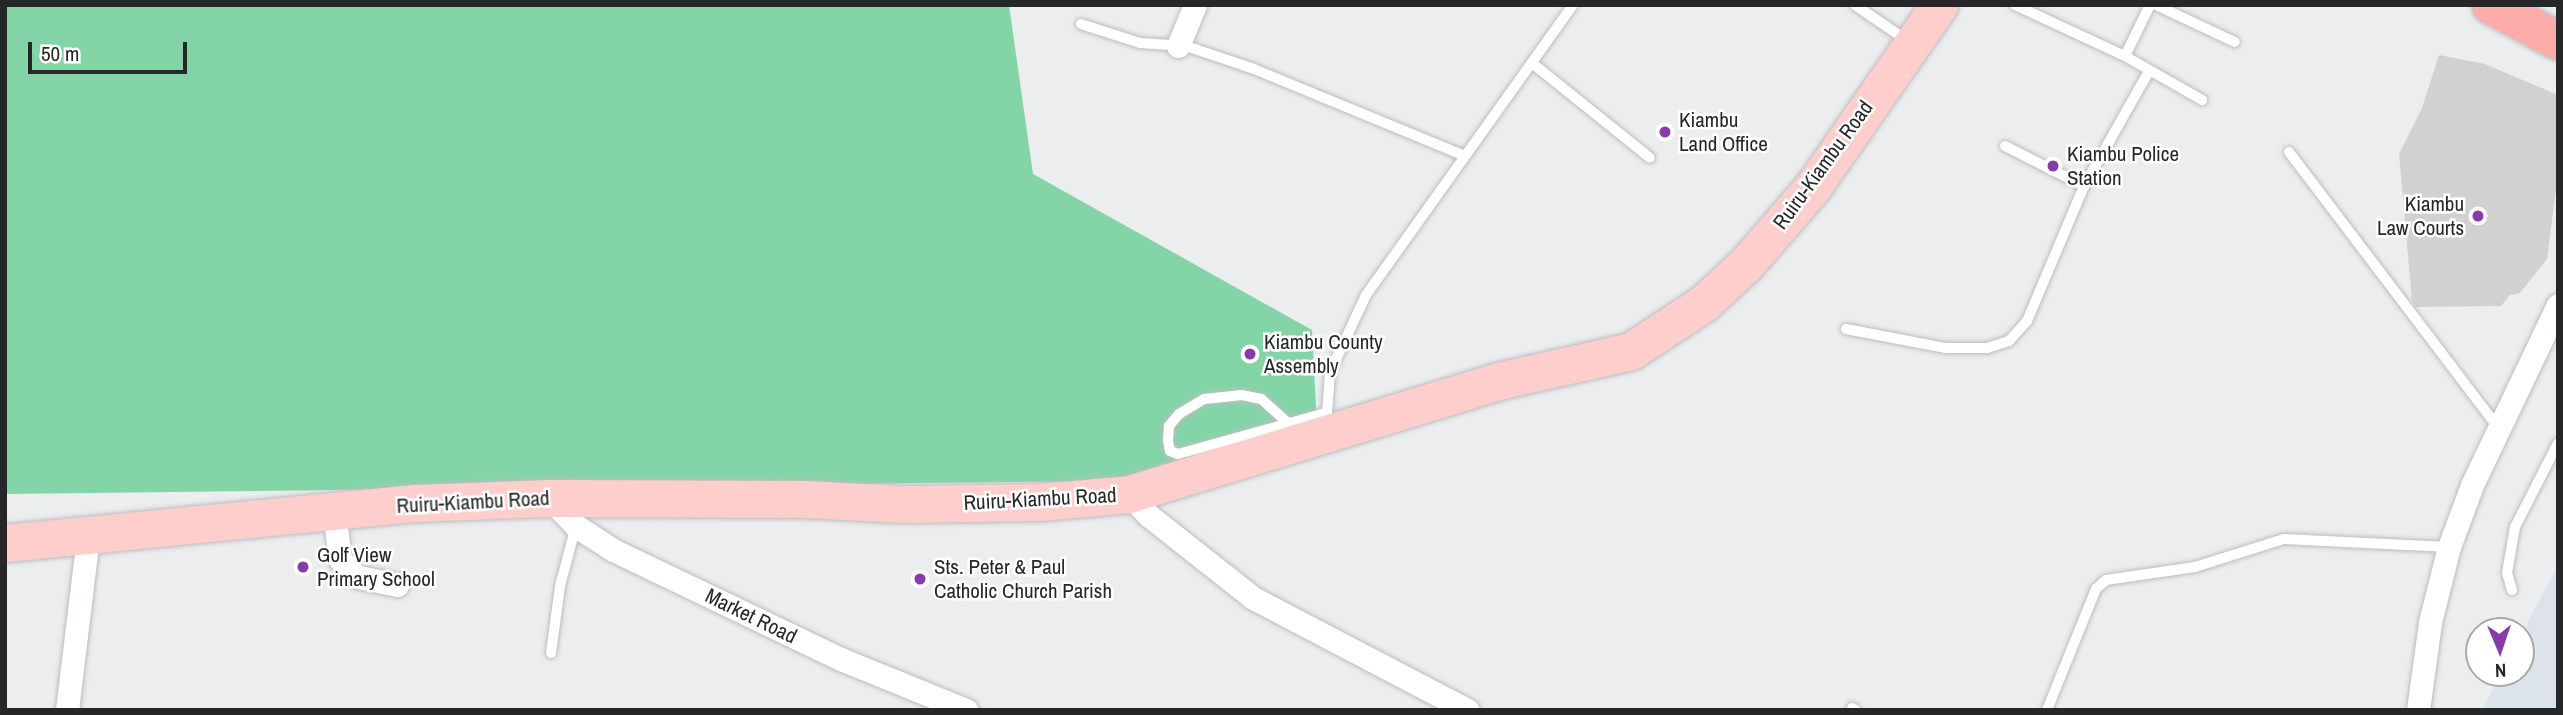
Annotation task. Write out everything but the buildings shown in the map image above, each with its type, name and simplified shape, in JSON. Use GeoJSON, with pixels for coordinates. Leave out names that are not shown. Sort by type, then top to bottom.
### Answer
{"type":"FeatureCollection","features":[{"type":"Feature","properties":{"kind":"highway"},"geometry":{"type":"LineString","coordinates":[[2491,5],[2558,41]]}},
{"type":"Feature","properties":{"kind":"main road","name":"Ruiru-Kiambu Road"},"geometry":{"type":"LineString","coordinates":[[5,543],[334,511],[550,498],[804,499],[902,504],[1040,502],[1129,494],[1326,424],[1631,351],[1704,303],[1747,263],[1812,188],[1939,5]]}},
{"type":"Feature","properties":{"kind":"street"},"geometry":{"type":"LineString","coordinates":[[1178,46],[1195,5]]}},
{"type":"Feature","properties":{"kind":"street"},"geometry":{"type":"LineString","coordinates":[[2418,710],[2430,622],[2449,547],[2499,429],[2558,305]]}},
{"type":"Feature","properties":{"kind":"street"},"geometry":{"type":"LineString","coordinates":[[1129,494],[1148,515],[1253,598],[1467,710]]}},
{"type":"Feature","properties":{"kind":"street","name":"Market Road"},"geometry":{"type":"LineString","coordinates":[[550,498],[576,526],[613,550],[843,660],[966,710]]}},
{"type":"Feature","properties":{"kind":"street"},"geometry":{"type":"LineString","coordinates":[[334,511],[340,559],[349,570],[359,577],[397,585]]}},
{"type":"Feature","properties":{"kind":"street"},"geometry":{"type":"LineString","coordinates":[[67,710],[88,536]]}},
{"type":"Feature","properties":{"kind":"lane"},"geometry":{"type":"LineString","coordinates":[[1288,423],[1261,399],[1204,399],[1191,404],[1169,426],[1170,451],[1178,454],[1288,423],[1326,424],[1331,372],[1347,329],[1413,223],[1573,5]]}},
{"type":"Feature","properties":{"kind":"lane"},"geometry":{"type":"LineString","coordinates":[[1855,5],[1911,43]]}},
{"type":"Feature","properties":{"kind":"lane"},"geometry":{"type":"LineString","coordinates":[[2015,5],[2125,56],[2202,100]]}},
{"type":"Feature","properties":{"kind":"lane"},"geometry":{"type":"LineString","coordinates":[[2125,56],[2150,5]]}},
{"type":"Feature","properties":{"kind":"lane"},"geometry":{"type":"LineString","coordinates":[[2156,5],[2235,42]]}},
{"type":"Feature","properties":{"kind":"lane"},"geometry":{"type":"LineString","coordinates":[[1080,24],[1140,43],[1178,46],[1254,69],[1463,155]]}},
{"type":"Feature","properties":{"kind":"lane"},"geometry":{"type":"LineString","coordinates":[[1532,63],[1650,159]]}},
{"type":"Feature","properties":{"kind":"lane"},"geometry":{"type":"LineString","coordinates":[[1846,329],[1946,348],[1987,348],[2009,341],[2027,321],[2084,186],[2149,71]]}},
{"type":"Feature","properties":{"kind":"lane"},"geometry":{"type":"LineString","coordinates":[[2005,146],[2084,186]]}},
{"type":"Feature","properties":{"kind":"lane"},"geometry":{"type":"LineString","coordinates":[[2290,152],[2499,429]]}},
{"type":"Feature","properties":{"kind":"lane"},"geometry":{"type":"LineString","coordinates":[[2512,590],[2507,573],[2515,527],[2558,443]]}},
{"type":"Feature","properties":{"kind":"lane"},"geometry":{"type":"LineString","coordinates":[[551,653],[562,573],[576,526]]}},
{"type":"Feature","properties":{"kind":"lane"},"geometry":{"type":"LineString","coordinates":[[2047,710],[2096,589],[2106,580],[2195,567],[2284,539],[2449,547]]}},
{"type":"Feature","properties":{"kind":"shaded area"},"geometry":{"type":"Polygon","coordinates":[[[2558,565],[2558,710],[2482,710],[2494,687],[2535,687],[2535,617],[2531,617],[2558,565]]]}},
{"type":"Feature","properties":{"kind":"green space"},"geometry":{"type":"Polygon","coordinates":[[[5,5],[1009,5],[1033,174],[1312,330],[1317,427],[1110,481],[5,494],[5,5]]]}},
{"type":"Feature","properties":{"kind":"place","name":"Kiambu Land Office"},"geometry":{"type":"Point","coordinates":[1665,132]}},
{"type":"Feature","properties":{"kind":"place","name":"Kiambu Police Station"},"geometry":{"type":"Point","coordinates":[2053,166]}},
{"type":"Feature","properties":{"kind":"place","name":"Kiambu Law Courts"},"geometry":{"type":"Point","coordinates":[2478,216]}},
{"type":"Feature","properties":{"kind":"place","name":"Kiambu County Assembly"},"geometry":{"type":"Point","coordinates":[1250,354]}},
{"type":"Feature","properties":{"kind":"place","name":"Golf View Primary School"},"geometry":{"type":"Point","coordinates":[303,567]}},
{"type":"Feature","properties":{"kind":"place","name":"Sts. Peter & Paul Catholic Church Parish"},"geometry":{"type":"Point","coordinates":[920,579]}}]}
